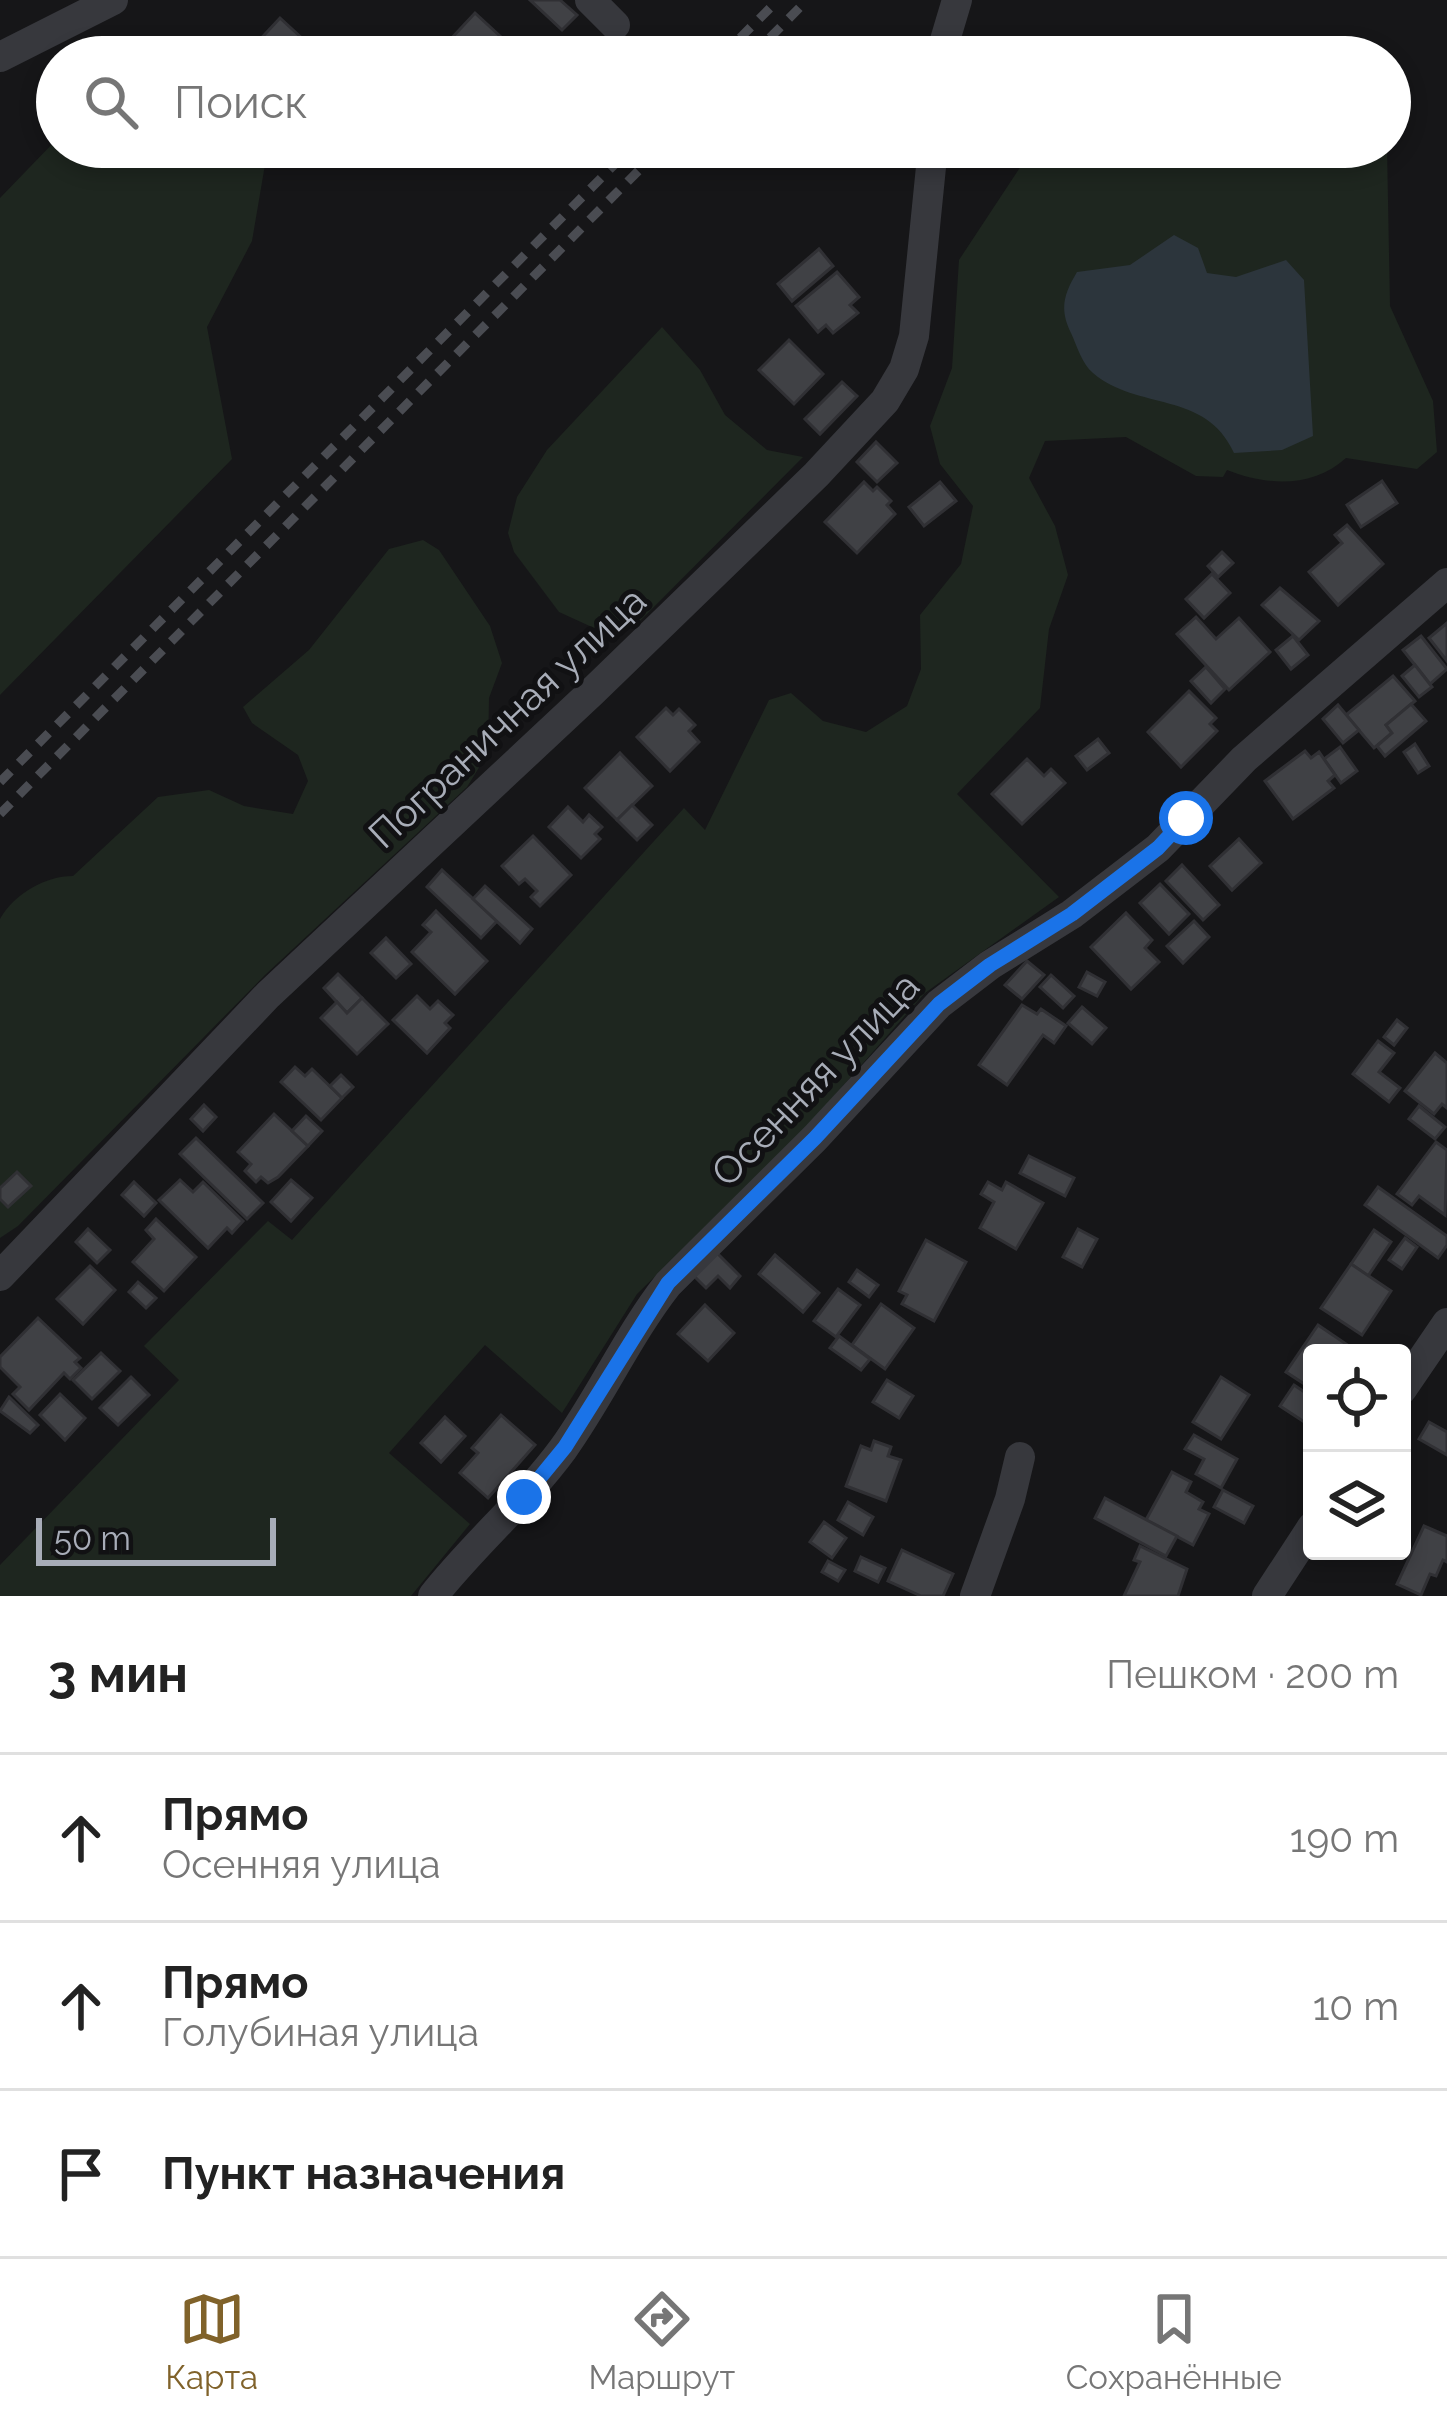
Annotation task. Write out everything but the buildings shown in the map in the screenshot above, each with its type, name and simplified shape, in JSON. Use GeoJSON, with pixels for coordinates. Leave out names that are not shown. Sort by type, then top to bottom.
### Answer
{"type":"FeatureCollection","features":[{"type":"Feature","properties":{"kind":"street"},"geometry":{"type":"LineString","coordinates":[[41,36],[112,0]]}},
{"type":"Feature","properties":{"kind":"street"},"geometry":{"type":"LineString","coordinates":[[590,0],[615,25]]}},
{"type":"Feature","properties":{"kind":"street"},"geometry":{"type":"LineString","coordinates":[[946,36],[957,0]]}},
{"type":"Feature","properties":{"kind":"street"},"geometry":{"type":"LineString","coordinates":[[0,57],[36,39]]}},
{"type":"Feature","properties":{"kind":"street","name":"Пограничная улица"},"geometry":{"type":"LineString","coordinates":[[0,1276],[268,995],[592,692],[816,475],[885,400],[904,369],[914,336],[931,168]]}},
{"type":"Feature","properties":{"kind":"street","name":"Осенняя улица"},"geometry":{"type":"LineString","coordinates":[[433,1596],[565,1447],[668,1283],[815,1138],[939,1004],[990,965],[1072,914],[1158,848],[1244,759],[1447,583]]}},
{"type":"Feature","properties":{"kind":"street"},"geometry":{"type":"LineString","coordinates":[[1411,1376],[1447,1323]]}},
{"type":"Feature","properties":{"kind":"street"},"geometry":{"type":"LineString","coordinates":[[975,1596],[1020,1457]]}},
{"type":"Feature","properties":{"kind":"street"},"geometry":{"type":"LineString","coordinates":[[1267,1596],[1303,1541]]}},
{"type":"Feature","properties":{"kind":"shaded area"},"geometry":{"type":"Polygon","coordinates":[[[36,161],[36,168],[264,168],[252,241],[207,327],[232,459],[0,695],[0,198],[36,161]]]}},
{"type":"Feature","properties":{"kind":"shaded area"},"geometry":{"type":"Polygon","coordinates":[[[1020,168],[1387,168],[1390,306],[1433,401],[1437,452],[1417,469],[1346,458],[1319,475],[1274,481],[1227,470],[1223,477],[1196,476],[1126,437],[1045,441],[1029,478],[1055,526],[1068,575],[1049,629],[1040,708],[957,794],[1059,897],[925,993],[804,1130],[637,1294],[562,1413],[485,1345],[389,1453],[470,1524],[411,1596],[0,1596],[0,1565],[179,1380],[144,1346],[268,1221],[292,1240],[684,808],[705,830],[769,700],[791,693],[823,721],[866,732],[907,706],[921,669],[920,615],[961,564],[973,506],[940,464],[930,426],[952,368],[959,260],[1020,168]]]}},
{"type":"Feature","properties":{"kind":"shaded area"},"geometry":{"type":"Polygon","coordinates":[[[1174,235],[1198,248],[1207,273],[1236,277],[1286,260],[1304,280],[1313,436],[1282,450],[1234,453],[1206,419],[1111,385],[1086,365],[1064,309],[1077,272],[1130,265],[1174,235]]]}},
{"type":"Feature","properties":{"kind":"shaded area"},"geometry":{"type":"Polygon","coordinates":[[[662,327],[700,370],[725,415],[767,450],[803,457],[639,622],[594,628],[559,612],[514,552],[508,533],[517,497],[547,450],[662,327]]]}},
{"type":"Feature","properties":{"kind":"shaded area"},"geometry":{"type":"Polygon","coordinates":[[[423,540],[439,550],[490,626],[502,663],[489,698],[488,753],[467,787],[265,975],[18,1226],[0,1238],[0,919],[31,888],[73,876],[158,797],[209,790],[244,806],[293,814],[308,781],[298,755],[252,723],[243,707],[309,650],[389,549],[423,540]]]}},
{"type":"Feature","properties":{"kind":"railway"},"geometry":{"type":"LineString","coordinates":[[742,36],[778,0]]}},
{"type":"Feature","properties":{"kind":"railway"},"geometry":{"type":"LineString","coordinates":[[772,36],[807,0]]}},
{"type":"Feature","properties":{"kind":"railway"},"geometry":{"type":"LineString","coordinates":[[0,782],[611,168]]}},
{"type":"Feature","properties":{"kind":"railway"},"geometry":{"type":"LineString","coordinates":[[0,814],[641,168]]}},
{"type":"Feature","properties":{"kind":"route"},"geometry":{"type":"LineString","coordinates":[[524,1497],[565,1447],[668,1283],[815,1138],[939,1004],[990,965],[1072,914],[1158,848],[1186,818]]}}]}
